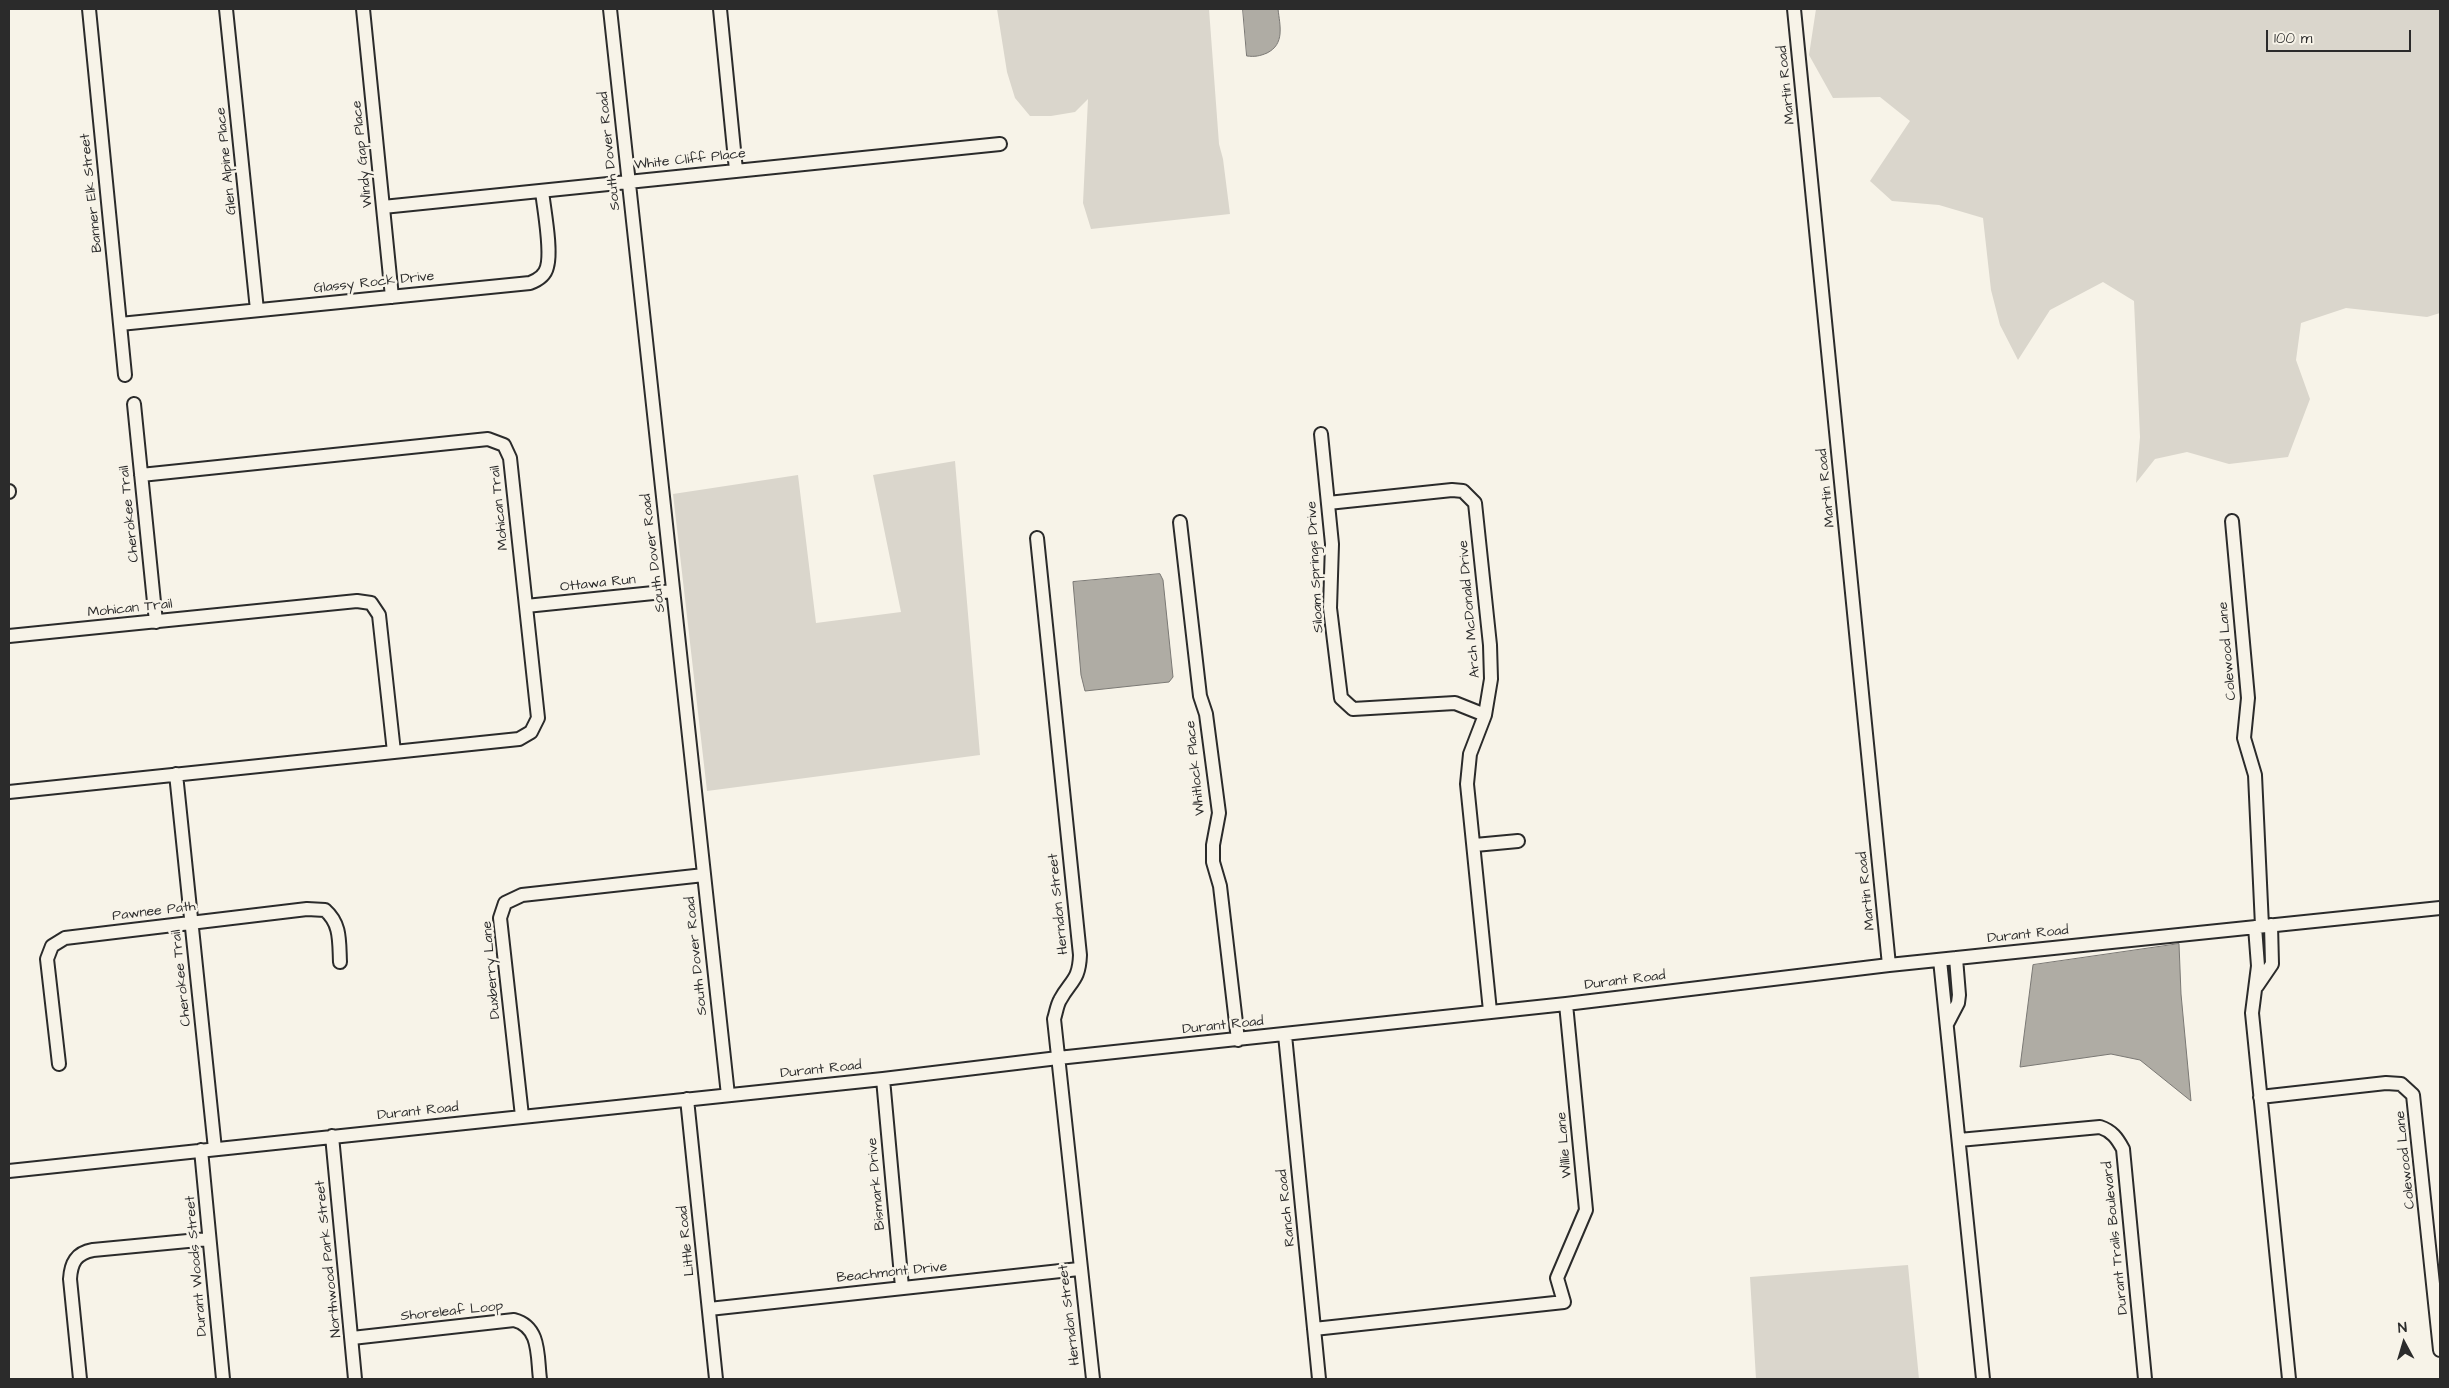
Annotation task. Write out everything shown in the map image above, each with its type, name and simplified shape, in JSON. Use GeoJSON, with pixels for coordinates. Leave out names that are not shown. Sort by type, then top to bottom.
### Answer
{"type":"FeatureCollection","features":[{"type":"Feature","properties":{"kind":"street","name":"Banner Elk Street"},"geometry":{"type":"LineString","coordinates":[[89,9],[125,375]]}},
{"type":"Feature","properties":{"kind":"street","name":"Glen Alpine Place"},"geometry":{"type":"LineString","coordinates":[[226,9],[257,310]]}},
{"type":"Feature","properties":{"kind":"street","name":"Windy Gap Place"},"geometry":{"type":"LineString","coordinates":[[363,9],[392,297]]}},
{"type":"Feature","properties":{"kind":"street","name":"South Dover Road"},"geometry":{"type":"LineString","coordinates":[[610,9],[728,1095]]}},
{"type":"Feature","properties":{"kind":"street"},"geometry":{"type":"LineString","coordinates":[[720,9],[736,170]]}},
{"type":"Feature","properties":{"kind":"street","name":"Martin Road"},"geometry":{"type":"LineString","coordinates":[[1794,9],[1890,965]]}},
{"type":"Feature","properties":{"kind":"street","name":"White Cliff Place"},"geometry":{"type":"LineString","coordinates":[[383,207],[1000,144]]}},
{"type":"Feature","properties":{"kind":"street","name":"Glassy Rock Drive"},"geometry":{"type":"LineString","coordinates":[[120,324],[392,297],[537,280],[547,268],[548,256],[542,191]]}},
{"type":"Feature","properties":{"kind":"street","name":"Cherokee Trail"},"geometry":{"type":"LineString","coordinates":[[134,404],[156,622]]}},
{"type":"Feature","properties":{"kind":"street","name":"Siloam Springs Drive"},"geometry":{"type":"LineString","coordinates":[[1321,434],[1332,544],[1330,608],[1341,698],[1352,709],[1455,703],[1486,715]]}},
{"type":"Feature","properties":{"kind":"street","name":"Mohican Trail"},"geometry":{"type":"LineString","coordinates":[[9,792],[519,739],[531,732],[538,718],[510,458],[504,446],[488,439],[141,476]]}},
{"type":"Feature","properties":{"kind":"street","name":"Arch McDonald Drive"},"geometry":{"type":"LineString","coordinates":[[1328,503],[1452,490],[1463,491],[1471,497],[1476,511],[1490,646],[1491,679],[1486,715],[1470,754],[1468,770],[1490,1011]]}},
{"type":"Feature","properties":{"kind":"street","name":"Colewood Lane"},"geometry":{"type":"LineString","coordinates":[[2232,520],[2248,698],[2244,738],[2255,775],[2262,926],[2257,986],[2252,1013],[2289,1379]]}},
{"type":"Feature","properties":{"kind":"street","name":"Whitlock Place"},"geometry":{"type":"LineString","coordinates":[[1180,522],[1200,696],[1206,714],[1219,813],[1213,845],[1213,862],[1220,886],[1238,1040]]}},
{"type":"Feature","properties":{"kind":"street","name":"Herndon Street"},"geometry":{"type":"LineString","coordinates":[[1037,538],[1080,954],[1080,967],[1074,983],[1060,1000],[1054,1019],[1092,1379]]}},
{"type":"Feature","properties":{"kind":"street","name":"Ottawa Run"},"geometry":{"type":"LineString","coordinates":[[526,606],[673,591]]}},
{"type":"Feature","properties":{"kind":"street","name":"Mohican Trail"},"geometry":{"type":"LineString","coordinates":[[9,636],[357,601],[372,603],[379,615],[394,752]]}},
{"type":"Feature","properties":{"kind":"street","name":"Cherokee Trail"},"geometry":{"type":"LineString","coordinates":[[176,774],[214,1149]]}},
{"type":"Feature","properties":{"kind":"street"},"geometry":{"type":"LineString","coordinates":[[1475,845],[1518,841]]}},
{"type":"Feature","properties":{"kind":"street","name":"Duxberry Lane"},"geometry":{"type":"LineString","coordinates":[[522,1116],[500,918],[505,903],[522,895],[704,875]]}},
{"type":"Feature","properties":{"kind":"street","name":"Durant Road"},"geometry":{"type":"LineString","coordinates":[[9,1171],[883,1079],[1058,1058],[1566,1004],[1890,965],[2440,908]]}},
{"type":"Feature","properties":{"kind":"street","name":"Pawnee Path"},"geometry":{"type":"LineString","coordinates":[[59,1064],[47,959],[52,946],[65,938],[307,909],[325,910],[334,918],[337,927],[340,962]]}},
{"type":"Feature","properties":{"kind":"street"},"geometry":{"type":"LineString","coordinates":[[1947,1024],[1958,1002],[1959,995],[1956,958]]}},
{"type":"Feature","properties":{"kind":"street"},"geometry":{"type":"LineString","coordinates":[[1940,960],[1983,1379]]}},
{"type":"Feature","properties":{"kind":"street","name":"Willie Lane"},"geometry":{"type":"LineString","coordinates":[[1314,1329],[1564,1302],[1558,1278],[1586,1210],[1566,1004]]}},
{"type":"Feature","properties":{"kind":"street","name":"Ranch Road"},"geometry":{"type":"LineString","coordinates":[[1285,1035],[1319,1379]]}},
{"type":"Feature","properties":{"kind":"street","name":"Bismark Drive"},"geometry":{"type":"LineString","coordinates":[[883,1079],[902,1287]]}},
{"type":"Feature","properties":{"kind":"street","name":"Colewood Lane"},"geometry":{"type":"LineString","coordinates":[[2260,1097],[2386,1083],[2401,1084],[2413,1094],[2440,1350]]}},
{"type":"Feature","properties":{"kind":"street","name":"Little Road"},"geometry":{"type":"LineString","coordinates":[[687,1099],[716,1379]]}},
{"type":"Feature","properties":{"kind":"street","name":"Durant Trails Boulevard"},"geometry":{"type":"LineString","coordinates":[[1959,1140],[2100,1127],[2117,1137],[2123,1149],[2145,1379]]}},
{"type":"Feature","properties":{"kind":"street","name":"Northwood Park Street"},"geometry":{"type":"LineString","coordinates":[[332,1136],[356,1379]]}},
{"type":"Feature","properties":{"kind":"street","name":"Durant Woods Street"},"geometry":{"type":"LineString","coordinates":[[201,1150],[223,1379]]}},
{"type":"Feature","properties":{"kind":"street"},"geometry":{"type":"LineString","coordinates":[[80,1379],[70,1279],[72,1264],[75,1259],[84,1251],[210,1239]]}},
{"type":"Feature","properties":{"kind":"street","name":"Beachmont Drive"},"geometry":{"type":"LineString","coordinates":[[709,1309],[1079,1269]]}},
{"type":"Feature","properties":{"kind":"street","name":"Shoreleaf Loop"},"geometry":{"type":"LineString","coordinates":[[352,1338],[514,1320],[528,1326],[535,1336],[540,1379]]}},
{"type":"Feature","properties":{"kind":"shaded area"},"geometry":{"type":"Polygon","coordinates":[[[997,9],[1209,9],[1219,144],[1223,159],[1230,214],[1091,229],[1083,203],[1088,99],[1075,112],[1051,116],[1030,116],[1015,98],[1007,72],[997,9]]]}},
{"type":"Feature","properties":{"kind":"shaded area"},"geometry":{"type":"Polygon","coordinates":[[[1243,9],[1278,9],[1279,40],[1277,45],[1267,53],[1247,56],[1243,9]]]}},
{"type":"Feature","properties":{"kind":"shaded area"},"geometry":{"type":"Polygon","coordinates":[[[1816,9],[2440,9],[2440,313],[2427,317],[2346,308],[2301,323],[2296,360],[2310,399],[2288,457],[2229,464],[2187,452],[2155,459],[2136,483],[2140,437],[2134,301],[2103,282],[2050,310],[2018,360],[2000,325],[1991,290],[1983,218],[1939,205],[1892,201],[1870,181],[1910,121],[1880,97],[1833,98],[1809,55],[1816,9]]]}},
{"type":"Feature","properties":{"kind":"shaded area"},"geometry":{"type":"Polygon","coordinates":[[[955,461],[980,755],[707,791],[673,494],[798,475],[816,623],[901,612],[873,475],[955,461]]]}},
{"type":"Feature","properties":{"kind":"shaded area"},"geometry":{"type":"Polygon","coordinates":[[[1160,574],[1163,580],[1173,677],[1169,682],[1085,691],[1081,675],[1073,582],[1160,574]]]}},
{"type":"Feature","properties":{"kind":"shaded area"},"geometry":{"type":"Polygon","coordinates":[[[2179,944],[2181,994],[2191,1101],[2140,1060],[2111,1054],[2020,1067],[2033,965],[2179,944]]]}},
{"type":"Feature","properties":{"kind":"shaded area"},"geometry":{"type":"Polygon","coordinates":[[[1908,1265],[1919,1379],[1756,1379],[1750,1277],[1908,1265]]]}}]}
